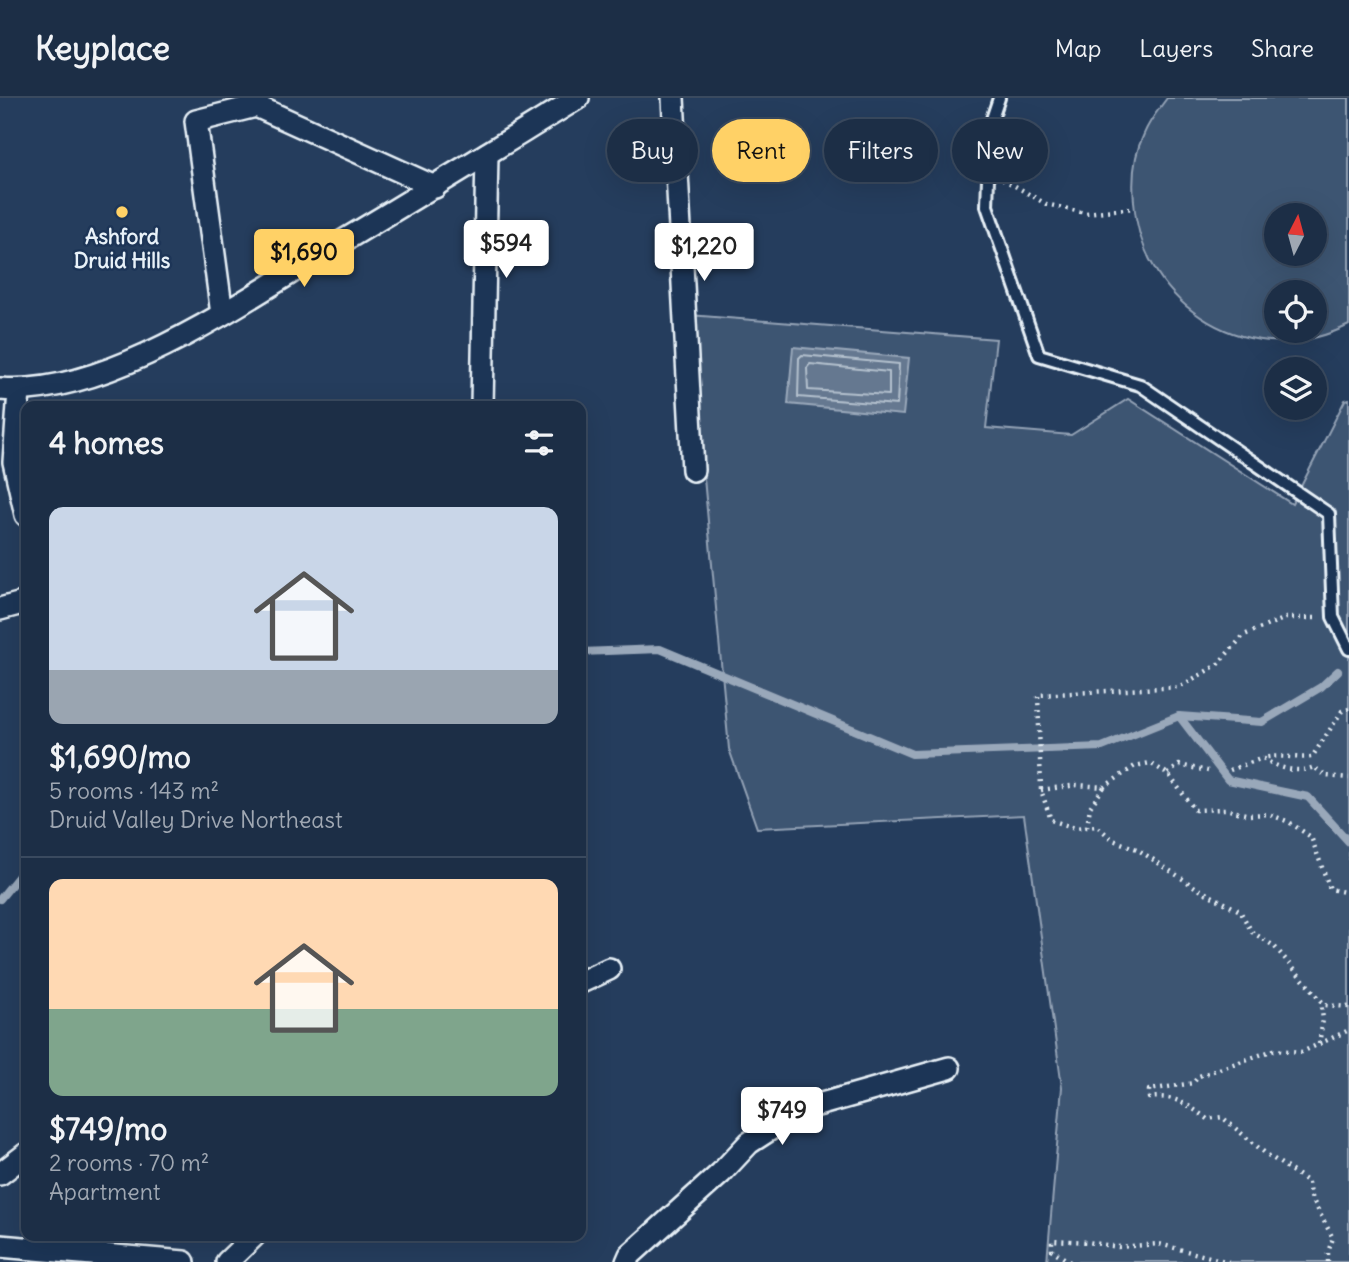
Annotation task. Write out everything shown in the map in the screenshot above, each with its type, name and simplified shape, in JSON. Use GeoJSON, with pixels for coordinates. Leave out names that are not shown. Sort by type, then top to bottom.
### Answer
{"type":"FeatureCollection","features":[{"type":"Feature","properties":{"kind":"street"},"geometry":{"type":"LineString","coordinates":[[21,493],[14,462],[9,390],[51,387],[145,356],[222,314],[578,98]]}},
{"type":"Feature","properties":{"kind":"street"},"geometry":{"type":"LineString","coordinates":[[673,98],[693,470]]}},
{"type":"Feature","properties":{"kind":"street"},"geometry":{"type":"LineString","coordinates":[[222,314],[196,121],[256,106],[435,187]]}},
{"type":"Feature","properties":{"kind":"street"},"geometry":{"type":"LineString","coordinates":[[482,401],[487,154]]}},
{"type":"Feature","properties":{"kind":"street"},"geometry":{"type":"LineString","coordinates":[[0,609],[21,604]]}},
{"type":"Feature","properties":{"kind":"street"},"geometry":{"type":"LineString","coordinates":[[586,980],[609,969]]}},
{"type":"Feature","properties":{"kind":"street"},"geometry":{"type":"LineString","coordinates":[[627,1262],[630,1255],[721,1173],[749,1143],[800,1110],[949,1068]]}},
{"type":"Feature","properties":{"kind":"street"},"geometry":{"type":"LineString","coordinates":[[0,1174],[21,1158]]}},
{"type":"Feature","properties":{"kind":"street"},"geometry":{"type":"LineString","coordinates":[[228,1262],[249,1241]]}},
{"type":"Feature","properties":{"kind":"street"},"geometry":{"type":"LineString","coordinates":[[0,1246],[184,1262]]}},
{"type":"Feature","properties":{"kind":"lane"},"geometry":{"type":"LineString","coordinates":[[992,119],[999,98]]}},
{"type":"Feature","properties":{"kind":"lane"},"geometry":{"type":"LineString","coordinates":[[988,182],[987,206],[1038,355],[1140,385],[1329,513],[1333,617],[1349,649]]}},
{"type":"Feature","properties":{"kind":"path"},"geometry":{"type":"LineString","coordinates":[[1005,182],[1046,204],[1085,213],[1134,208]]}},
{"type":"Feature","properties":{"kind":"path"},"geometry":{"type":"LineString","coordinates":[[1333,617],[1286,618],[1244,635],[1217,666],[1179,687],[1038,695],[1041,790],[1051,820],[1074,828],[1097,826],[1113,839],[1137,849],[1198,889],[1240,911],[1252,932],[1274,946],[1325,1005],[1349,1007]]}},
{"type":"Feature","properties":{"kind":"path"},"geometry":{"type":"LineString","coordinates":[[1230,770],[1279,754],[1297,759],[1312,757],[1324,743],[1342,711],[1349,709]]}},
{"type":"Feature","properties":{"kind":"path"},"geometry":{"type":"LineString","coordinates":[[1262,758],[1272,765],[1293,770],[1314,767],[1326,776],[1349,778]]}},
{"type":"Feature","properties":{"kind":"path"},"geometry":{"type":"LineString","coordinates":[[1087,827],[1090,807],[1104,787],[1135,766],[1150,763],[1168,774],[1195,810],[1225,809],[1249,815],[1269,814],[1289,822],[1311,837],[1330,889],[1349,893]]}},
{"type":"Feature","properties":{"kind":"path"},"geometry":{"type":"LineString","coordinates":[[1168,774],[1179,765],[1208,771]]}},
{"type":"Feature","properties":{"kind":"path"},"geometry":{"type":"LineString","coordinates":[[1041,790],[1077,785],[1104,787]]}},
{"type":"Feature","properties":{"kind":"path"},"geometry":{"type":"LineString","coordinates":[[1319,1044],[1324,1020],[1321,1001]]}},
{"type":"Feature","properties":{"kind":"path"},"geometry":{"type":"LineString","coordinates":[[1328,1262],[1333,1238],[1310,1195],[1308,1182],[1265,1153],[1222,1117],[1207,1119],[1186,1102],[1161,1096],[1149,1098],[1149,1090],[1193,1083],[1199,1076],[1233,1062],[1274,1050],[1302,1052],[1349,1030]]}},
{"type":"Feature","properties":{"kind":"path"},"geometry":{"type":"LineString","coordinates":[[1070,1262],[1052,1250],[1052,1240],[1118,1247],[1159,1244],[1229,1262]]}},
{"type":"Feature","properties":{"kind":"shaded area"},"geometry":{"type":"Polygon","coordinates":[[[1167,98],[1349,98],[1349,325],[1327,333],[1327,280],[1264,280],[1264,339],[1240,336],[1208,322],[1180,300],[1157,273],[1142,240],[1134,202],[1136,159],[1149,124],[1167,98]]]}},
{"type":"Feature","properties":{"kind":"shaded area"},"geometry":{"type":"Polygon","coordinates":[[[689,315],[996,339],[986,428],[1071,435],[1128,399],[1292,504],[1345,400],[1349,399],[1349,1262],[1047,1262],[1062,1087],[1024,815],[757,828],[729,749],[689,315]]]}},
{"type":"Feature","properties":{"kind":"water"},"geometry":{"type":"Polygon","coordinates":[[[793,347],[909,358],[903,415],[788,404],[793,347]]]}},
{"type":"Feature","properties":{"kind":"waterway"},"geometry":{"type":"LineString","coordinates":[[586,652],[660,649],[912,754],[1102,747],[1179,716],[1228,780],[1308,797],[1349,842]]}},
{"type":"Feature","properties":{"kind":"waterway"},"geometry":{"type":"LineString","coordinates":[[1179,716],[1262,722],[1321,687],[1338,671]]}},
{"type":"Feature","properties":{"kind":"waterway"},"geometry":{"type":"LineString","coordinates":[[0,899],[21,873]]}},
{"type":"Feature","properties":{"kind":"place","name":"Ashford Druid Hills"},"geometry":{"type":"Point","coordinates":[122,212]}}]}
